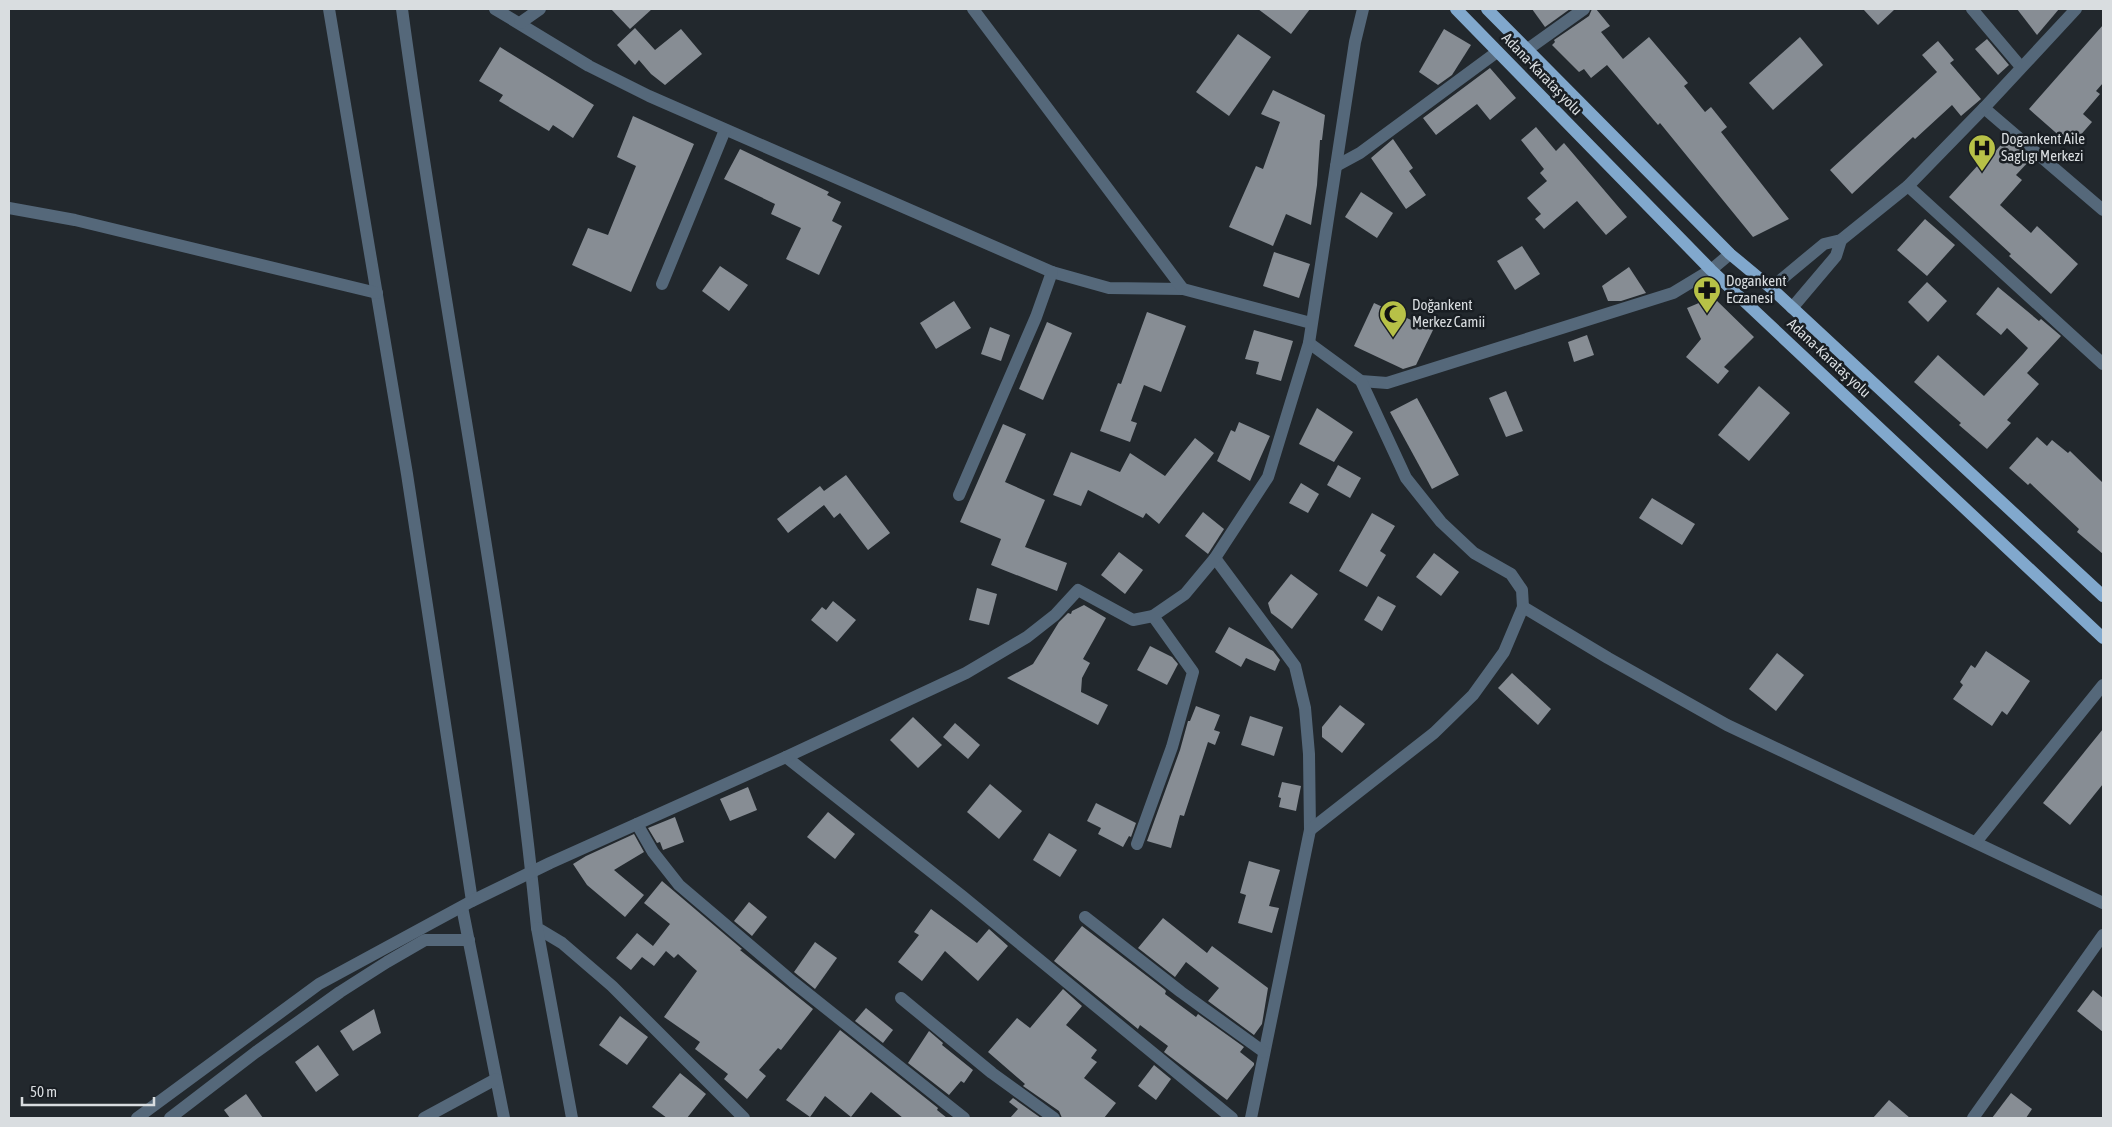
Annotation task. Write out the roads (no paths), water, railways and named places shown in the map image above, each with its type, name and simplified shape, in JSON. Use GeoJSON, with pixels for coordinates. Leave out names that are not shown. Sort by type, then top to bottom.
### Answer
{"type":"FeatureCollection","features":[{"type":"Feature","properties":{"kind":"main road","name":"Adana-Karataş yolu"},"geometry":{"type":"LineString","coordinates":[[1456,9],[1712,270],[2103,638]]}},
{"type":"Feature","properties":{"kind":"main road","name":"Adana-Karataş yolu"},"geometry":{"type":"LineString","coordinates":[[1487,9],[1730,254],[1771,288],[2103,596]]}},
{"type":"Feature","properties":{"kind":"street"},"geometry":{"type":"LineString","coordinates":[[329,9],[407,474],[467,904],[469,940],[504,1118]]}},
{"type":"Feature","properties":{"kind":"street"},"geometry":{"type":"LineString","coordinates":[[402,9],[420,142],[504,668],[532,872],[537,928],[572,1118]]}},
{"type":"Feature","properties":{"kind":"street"},"geometry":{"type":"LineString","coordinates":[[495,9],[589,66],[649,96],[1052,272],[1109,288],[1183,289],[1312,323]]}},
{"type":"Feature","properties":{"kind":"street"},"geometry":{"type":"LineString","coordinates":[[520,23],[540,9]]}},
{"type":"Feature","properties":{"kind":"street"},"geometry":{"type":"LineString","coordinates":[[973,9],[1183,289]]}},
{"type":"Feature","properties":{"kind":"street"},"geometry":{"type":"LineString","coordinates":[[137,1118],[319,984],[467,904],[532,872],[786,757],[966,672],[1028,637],[1055,615],[1078,590],[1133,620],[1153,616],[1186,594],[1215,558],[1268,477],[1309,343],[1356,42],[1363,9]]}},
{"type":"Feature","properties":{"kind":"street"},"geometry":{"type":"LineString","coordinates":[[1528,49],[1584,9]]}},
{"type":"Feature","properties":{"kind":"street"},"geometry":{"type":"LineString","coordinates":[[1972,9],[2021,67]]}},
{"type":"Feature","properties":{"kind":"street"},"geometry":{"type":"LineString","coordinates":[[1771,288],[1824,244],[1842,240],[1908,186],[2076,9]]}},
{"type":"Feature","properties":{"kind":"street"},"geometry":{"type":"LineString","coordinates":[[1336,166],[1360,153],[1497,52]]}},
{"type":"Feature","properties":{"kind":"street"},"geometry":{"type":"LineString","coordinates":[[1984,108],[2103,210]]}},
{"type":"Feature","properties":{"kind":"street"},"geometry":{"type":"LineString","coordinates":[[662,284],[725,130]]}},
{"type":"Feature","properties":{"kind":"street"},"geometry":{"type":"LineString","coordinates":[[1908,186],[2103,364]]}},
{"type":"Feature","properties":{"kind":"street"},"geometry":{"type":"LineString","coordinates":[[9,208],[75,220],[377,294]]}},
{"type":"Feature","properties":{"kind":"street"},"geometry":{"type":"LineString","coordinates":[[1792,308],[1836,256],[1842,240]]}},
{"type":"Feature","properties":{"kind":"street"},"geometry":{"type":"LineString","coordinates":[[1361,381],[1387,383],[1673,292],[1712,270],[1730,254]]}},
{"type":"Feature","properties":{"kind":"street"},"geometry":{"type":"LineString","coordinates":[[959,495],[1036,317],[1052,272]]}},
{"type":"Feature","properties":{"kind":"street"},"geometry":{"type":"LineString","coordinates":[[1309,343],[1361,381],[1406,478],[1441,522],[1474,553],[1511,574],[1522,590],[1523,607],[1504,652],[1473,695],[1434,733],[1310,830]]}},
{"type":"Feature","properties":{"kind":"street"},"geometry":{"type":"LineString","coordinates":[[1215,558],[1294,666],[1305,708],[1309,754],[1310,830],[1250,1118]]}},
{"type":"Feature","properties":{"kind":"street"},"geometry":{"type":"LineString","coordinates":[[1523,607],[1608,658],[1727,725],[2103,903]]}},
{"type":"Feature","properties":{"kind":"street"},"geometry":{"type":"LineString","coordinates":[[1137,844],[1172,747],[1193,672],[1153,616]]}},
{"type":"Feature","properties":{"kind":"street"},"geometry":{"type":"LineString","coordinates":[[1976,842],[2103,685]]}},
{"type":"Feature","properties":{"kind":"street"},"geometry":{"type":"LineString","coordinates":[[786,757],[962,896],[1232,1118]]}},
{"type":"Feature","properties":{"kind":"street"},"geometry":{"type":"LineString","coordinates":[[637,824],[653,852],[679,885],[793,982],[964,1118]]}},
{"type":"Feature","properties":{"kind":"street"},"geometry":{"type":"LineString","coordinates":[[1085,917],[1181,992],[1264,1052]]}},
{"type":"Feature","properties":{"kind":"street"},"geometry":{"type":"LineString","coordinates":[[537,928],[562,943],[612,986],[744,1118]]}},
{"type":"Feature","properties":{"kind":"street"},"geometry":{"type":"LineString","coordinates":[[1973,1118],[2103,935]]}},
{"type":"Feature","properties":{"kind":"street"},"geometry":{"type":"LineString","coordinates":[[170,1118],[256,1052],[340,992],[387,962],[425,940],[469,940]]}},
{"type":"Feature","properties":{"kind":"street"},"geometry":{"type":"LineString","coordinates":[[901,998],[992,1073],[1054,1118]]}},
{"type":"Feature","properties":{"kind":"street"},"geometry":{"type":"LineString","coordinates":[[428,1117],[496,1079]]}},
{"type":"Feature","properties":{"kind":"place","name":"Dogankent Aile Saglıgı Merkezi"},"geometry":{"type":"Point","coordinates":[1982,172]}},
{"type":"Feature","properties":{"kind":"place","name":"Dogankent Eczanesi"},"geometry":{"type":"Point","coordinates":[1707,314]}},
{"type":"Feature","properties":{"kind":"place","name":"Doğankent Merkez Camii"},"geometry":{"type":"Point","coordinates":[1393,338]}}]}
